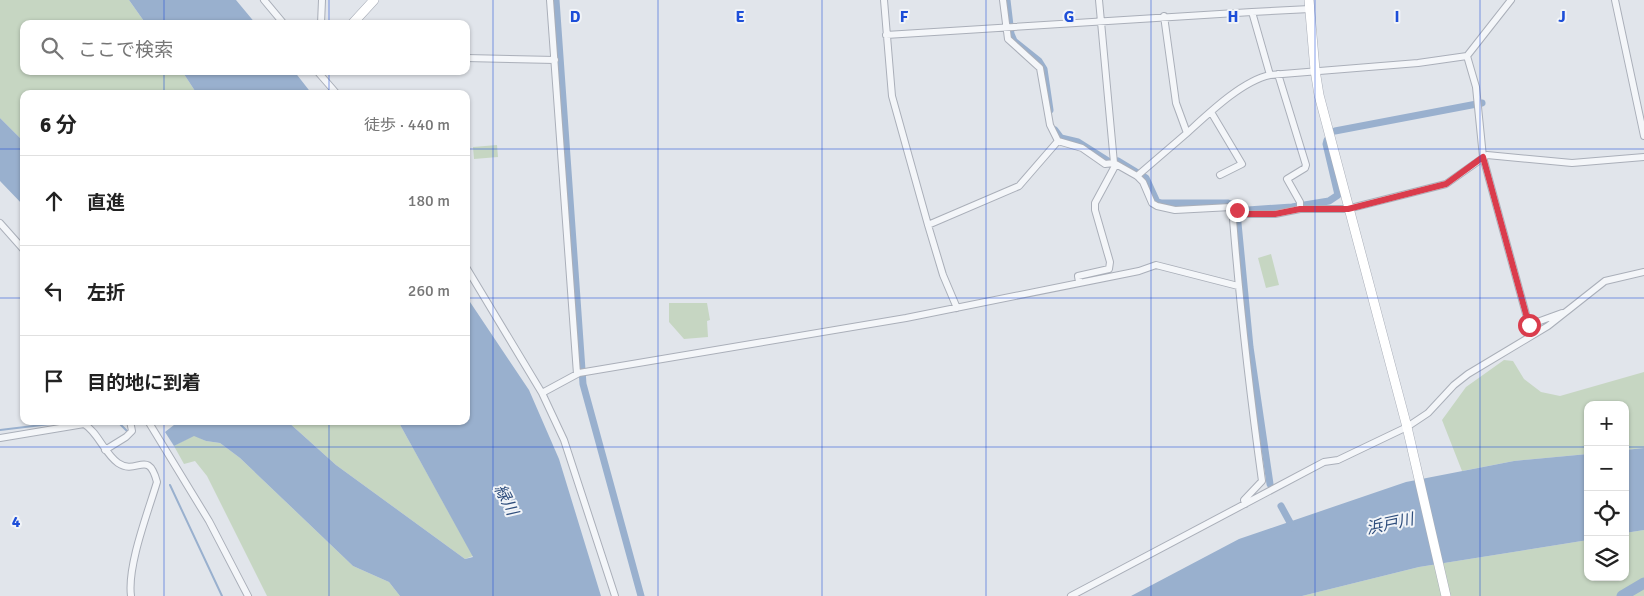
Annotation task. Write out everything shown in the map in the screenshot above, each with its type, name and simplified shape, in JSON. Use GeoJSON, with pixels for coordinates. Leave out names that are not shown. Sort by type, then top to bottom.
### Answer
{"type":"FeatureCollection","features":[{"type":"Feature","properties":{"kind":"street"},"geometry":{"type":"LineString","coordinates":[[264,0],[281,20]]}},
{"type":"Feature","properties":{"kind":"street"},"geometry":{"type":"LineString","coordinates":[[321,20],[322,0]]}},
{"type":"Feature","properties":{"kind":"street"},"geometry":{"type":"LineString","coordinates":[[356,20],[374,0]]}},
{"type":"Feature","properties":{"kind":"street"},"geometry":{"type":"LineString","coordinates":[[550,0],[581,373]]}},
{"type":"Feature","properties":{"kind":"street"},"geometry":{"type":"LineString","coordinates":[[884,0],[892,96],[943,274],[957,308]]}},
{"type":"Feature","properties":{"kind":"street"},"geometry":{"type":"LineString","coordinates":[[1002,0],[1008,28],[1008,39],[1040,68],[1050,125],[1058,141],[1082,148],[1105,164],[1114,164],[1138,174],[1152,203],[1157,206],[1175,210],[1231,207],[1240,212],[1275,214],[1300,206],[1348,209],[1446,184],[1483,157],[1495,156],[1587,163],[1644,157]]}},
{"type":"Feature","properties":{"kind":"street"},"geometry":{"type":"LineString","coordinates":[[1079,282],[1078,276],[1109,269],[1110,262],[1094,210],[1095,203],[1114,164],[1099,0]]}},
{"type":"Feature","properties":{"kind":"street"},"geometry":{"type":"LineString","coordinates":[[1138,174],[1211,112],[1259,77],[1315,70],[1418,63],[1467,56],[1511,0]]}},
{"type":"Feature","properties":{"kind":"street"},"geometry":{"type":"LineString","coordinates":[[1615,0],[1644,136]]}},
{"type":"Feature","properties":{"kind":"street"},"geometry":{"type":"LineString","coordinates":[[886,35],[1100,22],[1164,16],[1252,12],[1310,4],[1315,70],[1348,209],[1408,431],[1446,596]]}},
{"type":"Feature","properties":{"kind":"street"},"geometry":{"type":"LineString","coordinates":[[1252,12],[1270,75]]}},
{"type":"Feature","properties":{"kind":"street"},"geometry":{"type":"LineString","coordinates":[[1164,16],[1176,103],[1188,133]]}},
{"type":"Feature","properties":{"kind":"street"},"geometry":{"type":"LineString","coordinates":[[1467,56],[1472,69],[1478,102],[1483,157],[1529,325],[1568,311]]}},
{"type":"Feature","properties":{"kind":"street"},"geometry":{"type":"LineString","coordinates":[[470,58],[555,60]]}},
{"type":"Feature","properties":{"kind":"street"},"geometry":{"type":"LineString","coordinates":[[1278,74],[1306,164],[1305,168],[1287,179],[1300,206]]}},
{"type":"Feature","properties":{"kind":"street"},"geometry":{"type":"LineString","coordinates":[[320,75],[334,90]]}},
{"type":"Feature","properties":{"kind":"street"},"geometry":{"type":"LineString","coordinates":[[1211,112],[1242,164],[1222,174],[1221,166]]}},
{"type":"Feature","properties":{"kind":"street"},"geometry":{"type":"LineString","coordinates":[[928,225],[1018,186],[1058,141]]}},
{"type":"Feature","properties":{"kind":"street"},"geometry":{"type":"LineString","coordinates":[[1240,212],[1233,219],[1238,286],[1262,481],[1244,500],[1245,504]]}},
{"type":"Feature","properties":{"kind":"street"},"geometry":{"type":"LineString","coordinates":[[0,223],[20,246]]}},
{"type":"Feature","properties":{"kind":"street"},"geometry":{"type":"LineString","coordinates":[[542,393],[581,373],[957,308],[1139,271],[1156,265],[1238,286]]}},
{"type":"Feature","properties":{"kind":"street"},"geometry":{"type":"LineString","coordinates":[[1071,596],[1324,462],[1338,460],[1408,431],[1454,385],[1468,374],[1548,326],[1605,281],[1644,272]]}},
{"type":"Feature","properties":{"kind":"street"},"geometry":{"type":"LineString","coordinates":[[470,274],[542,393],[564,440],[615,596]]}},
{"type":"Feature","properties":{"kind":"street"},"geometry":{"type":"LineString","coordinates":[[0,438],[78,425]]}},
{"type":"Feature","properties":{"kind":"street"},"geometry":{"type":"LineString","coordinates":[[86,425],[105,450],[119,464],[131,467],[144,463],[149,464],[157,482],[133,566],[130,584],[131,596]]}},
{"type":"Feature","properties":{"kind":"street"},"geometry":{"type":"LineString","coordinates":[[105,450],[129,435],[132,431],[131,425]]}},
{"type":"Feature","properties":{"kind":"street"},"geometry":{"type":"LineString","coordinates":[[150,425],[209,521],[248,596]]}},
{"type":"Feature","properties":{"kind":"green space"},"geometry":{"type":"Polygon","coordinates":[[[0,0],[129,0],[143,20],[20,20],[20,75],[185,75],[194,90],[20,90],[20,138],[0,118],[0,0]]]}},
{"type":"Feature","properties":{"kind":"green space"},"geometry":{"type":"Polygon","coordinates":[[[497,145],[498,157],[474,159],[473,147],[497,145]]]}},
{"type":"Feature","properties":{"kind":"green space"},"geometry":{"type":"Polygon","coordinates":[[[1271,254],[1279,285],[1266,288],[1258,258],[1271,254]]]}},
{"type":"Feature","properties":{"kind":"green space"},"geometry":{"type":"Polygon","coordinates":[[[669,303],[707,303],[710,320],[707,321],[708,337],[684,339],[669,322],[669,303]]]}},
{"type":"Feature","properties":{"kind":"green space"},"geometry":{"type":"Polygon","coordinates":[[[1504,360],[1513,361],[1524,379],[1541,392],[1560,396],[1644,372],[1644,448],[1629,450],[1629,401],[1584,401],[1584,454],[1514,461],[1462,471],[1442,420],[1466,387],[1504,360]]]}},
{"type":"Feature","properties":{"kind":"green space"},"geometry":{"type":"Polygon","coordinates":[[[291,425],[400,425],[473,556],[465,559],[336,465],[291,425]]]}},
{"type":"Feature","properties":{"kind":"green space"},"geometry":{"type":"Polygon","coordinates":[[[194,435],[206,441],[220,443],[240,458],[353,566],[389,582],[400,596],[267,596],[207,476],[195,461],[184,464],[174,446],[194,435]]]}},
{"type":"Feature","properties":{"kind":"green space"},"geometry":{"type":"Polygon","coordinates":[[[1644,530],[1644,596],[1302,596],[1419,567],[1584,541],[1584,581],[1629,581],[1629,532],[1644,530]]]}},
{"type":"Feature","properties":{"kind":"water"},"geometry":{"type":"Polygon","coordinates":[[[129,0],[236,0],[253,20],[143,20],[129,0]]]}},
{"type":"Feature","properties":{"kind":"water"},"geometry":{"type":"Polygon","coordinates":[[[185,75],[297,75],[309,90],[194,90],[185,75]]]}},
{"type":"Feature","properties":{"kind":"water"},"geometry":{"type":"Polygon","coordinates":[[[0,118],[20,138],[20,202],[0,181],[0,118]]]}},
{"type":"Feature","properties":{"kind":"water","name":"緑川"},"geometry":{"type":"Polygon","coordinates":[[[470,302],[529,390],[559,459],[601,596],[400,596],[389,582],[353,566],[240,458],[220,443],[206,441],[194,436],[174,446],[165,432],[174,425],[291,425],[336,465],[465,559],[473,557],[400,425],[470,425],[470,302]]]}},
{"type":"Feature","properties":{"kind":"water"},"geometry":{"type":"Polygon","coordinates":[[[1644,448],[1644,530],[1629,532],[1629,491],[1629,450],[1644,448]]]}},
{"type":"Feature","properties":{"kind":"water","name":"浜戸川"},"geometry":{"type":"Polygon","coordinates":[[[1584,454],[1584,541],[1419,567],[1302,596],[1131,596],[1239,539],[1406,482],[1514,461],[1584,454]]]}},
{"type":"Feature","properties":{"kind":"waterway"},"geometry":{"type":"LineString","coordinates":[[556,0],[583,384],[641,596]]}},
{"type":"Feature","properties":{"kind":"waterway"},"geometry":{"type":"LineString","coordinates":[[1007,0],[1011,34],[1014,41],[1039,61],[1044,69],[1050,110]]}},
{"type":"Feature","properties":{"kind":"waterway"},"geometry":{"type":"LineString","coordinates":[[1335,131],[1482,103]]}},
{"type":"Feature","properties":{"kind":"waterway"},"geometry":{"type":"LineString","coordinates":[[1055,130],[1061,138],[1078,142],[1108,161]]}},
{"type":"Feature","properties":{"kind":"waterway"},"geometry":{"type":"LineString","coordinates":[[1118,161],[1146,178],[1157,202],[1228,203],[1248,210],[1292,207],[1329,201],[1338,195],[1326,144],[1327,140]]}},
{"type":"Feature","properties":{"kind":"waterway"},"geometry":{"type":"LineString","coordinates":[[1244,208],[1238,218],[1238,223],[1250,347],[1270,484]]}},
{"type":"Feature","properties":{"kind":"waterway"},"geometry":{"type":"LineString","coordinates":[[0,430],[42,425]]}},
{"type":"Feature","properties":{"kind":"waterway"},"geometry":{"type":"LineString","coordinates":[[121,425],[127,431]]}},
{"type":"Feature","properties":{"kind":"waterway"},"geometry":{"type":"LineString","coordinates":[[170,485],[222,596]]}},
{"type":"Feature","properties":{"kind":"waterway"},"geometry":{"type":"LineString","coordinates":[[1281,506],[1293,528]]}},
{"type":"Feature","properties":{"kind":"waterway"},"geometry":{"type":"LineString","coordinates":[[1622,596],[1644,583]]}},
{"type":"Feature","properties":{"kind":"route"},"geometry":{"type":"LineString","coordinates":[[1237,210],[1247,214],[1275,214],[1300,209],[1348,209],[1446,184],[1457,178],[1483,157],[1529,325]]}}]}
